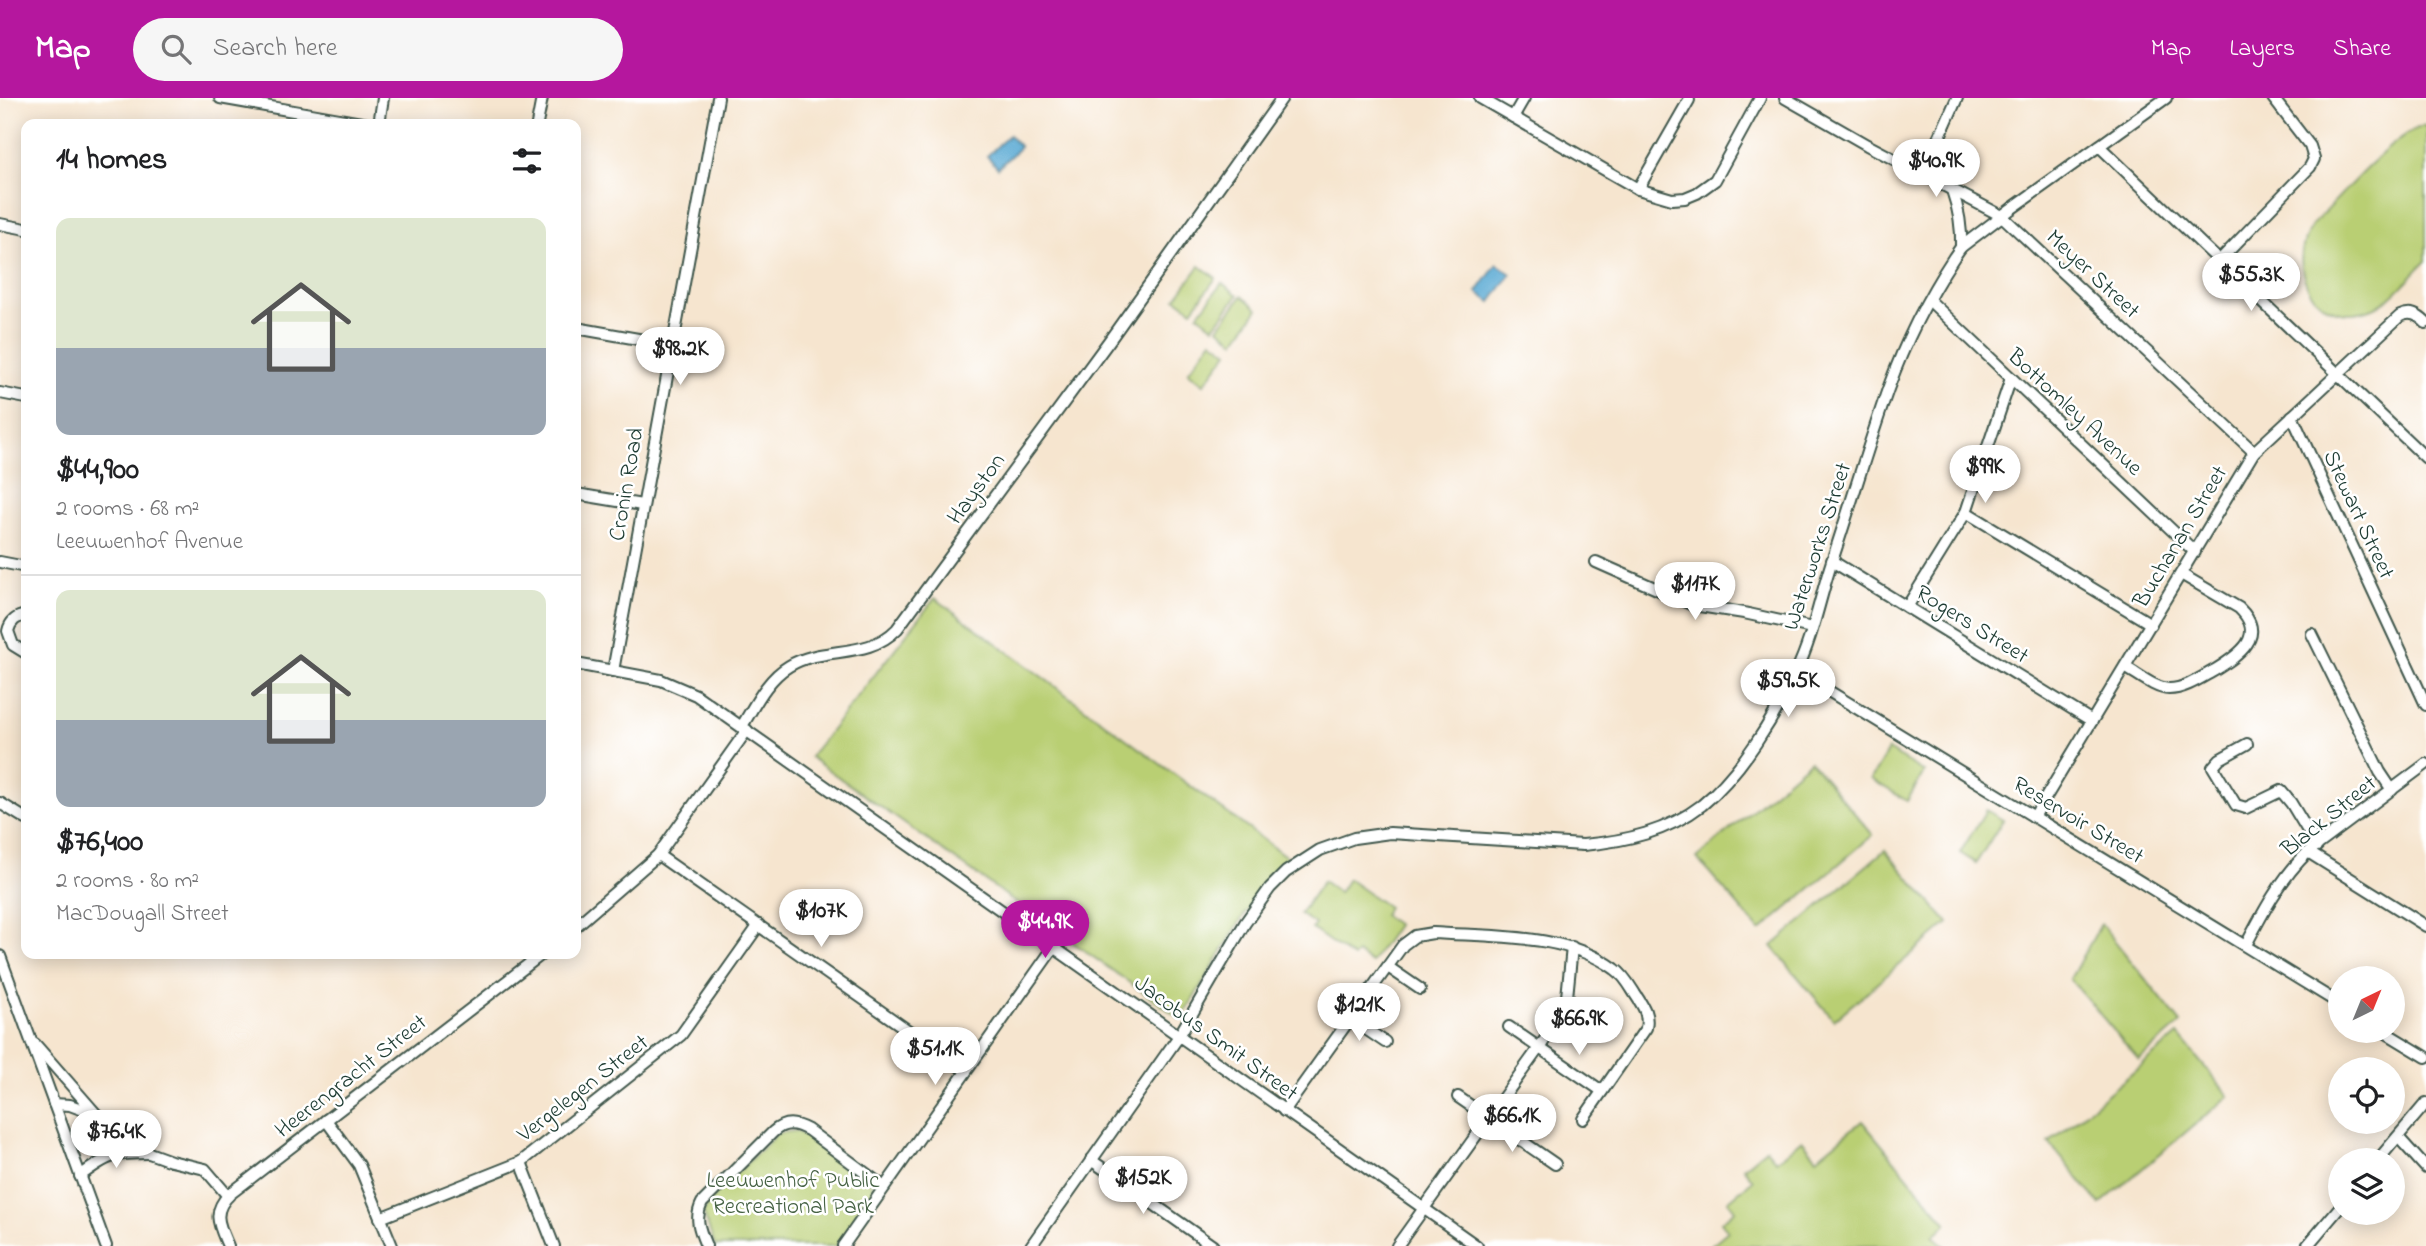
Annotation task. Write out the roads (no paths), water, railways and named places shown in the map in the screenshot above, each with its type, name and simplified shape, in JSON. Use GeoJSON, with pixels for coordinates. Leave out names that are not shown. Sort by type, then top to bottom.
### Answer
{"type":"FeatureCollection","features":[{"type":"Feature","properties":{"kind":"street"},"geometry":{"type":"LineString","coordinates":[[220,98],[339,119]]}},
{"type":"Feature","properties":{"kind":"street"},"geometry":{"type":"LineString","coordinates":[[380,119],[383,98]]}},
{"type":"Feature","properties":{"kind":"street"},"geometry":{"type":"LineString","coordinates":[[538,119],[542,98]]}},
{"type":"Feature","properties":{"kind":"street","name":"Cronin Road"},"geometry":{"type":"LineString","coordinates":[[613,671],[718,98]]}},
{"type":"Feature","properties":{"kind":"street","name":"Hayston"},"geometry":{"type":"LineString","coordinates":[[744,728],[766,687],[787,667],[809,658],[863,649],[885,640],[897,629],[1110,341],[1282,98]]}},
{"type":"Feature","properties":{"kind":"street"},"geometry":{"type":"LineString","coordinates":[[1480,98],[1638,189],[1672,199],[1685,198],[1706,188],[1724,166],[1760,98]]}},
{"type":"Feature","properties":{"kind":"street"},"geometry":{"type":"LineString","coordinates":[[1513,117],[1524,98]]}},
{"type":"Feature","properties":{"kind":"street","name":"Meyer Street"},"geometry":{"type":"LineString","coordinates":[[1785,98],[2002,216],[2254,452]]}},
{"type":"Feature","properties":{"kind":"street","name":"Meyer Street"},"geometry":{"type":"LineString","coordinates":[[1798,98],[1858,133],[1886,153]]}},
{"type":"Feature","properties":{"kind":"street"},"geometry":{"type":"LineString","coordinates":[[1923,174],[1957,98]]}},
{"type":"Feature","properties":{"kind":"street","name":"Waterworks Street"},"geometry":{"type":"LineString","coordinates":[[1031,1246],[1179,1036],[1258,902],[1278,879],[1307,857],[1335,843],[1390,833],[1583,845],[1612,843],[1645,835],[1700,806],[1733,774],[1797,671],[1888,390],[1908,338],[1961,247],[2166,98]]}},
{"type":"Feature","properties":{"kind":"street"},"geometry":{"type":"LineString","coordinates":[[2219,261],[2310,167],[2314,159],[2309,146],[2273,98]]}},
{"type":"Feature","properties":{"kind":"street"},"geometry":{"type":"LineString","coordinates":[[1638,189],[1689,100]]}},
{"type":"Feature","properties":{"kind":"street"},"geometry":{"type":"LineString","coordinates":[[2099,146],[2426,457]]}},
{"type":"Feature","properties":{"kind":"street"},"geometry":{"type":"LineString","coordinates":[[1952,190],[1959,208],[1961,247]]}},
{"type":"Feature","properties":{"kind":"street"},"geometry":{"type":"LineString","coordinates":[[0,224],[21,228]]}},
{"type":"Feature","properties":{"kind":"street","name":"Bottomley Avenue"},"geometry":{"type":"LineString","coordinates":[[1929,300],[2195,552]]}},
{"type":"Feature","properties":{"kind":"street","name":"Buchanan Street"},"geometry":{"type":"LineString","coordinates":[[2034,817],[2254,452],[2395,319],[2405,313],[2415,315],[2426,323]]}},
{"type":"Feature","properties":{"kind":"street"},"geometry":{"type":"LineString","coordinates":[[581,329],[672,345]]}},
{"type":"Feature","properties":{"kind":"street"},"geometry":{"type":"LineString","coordinates":[[1907,607],[1966,512],[2011,378]]}},
{"type":"Feature","properties":{"kind":"street"},"geometry":{"type":"LineString","coordinates":[[0,393],[21,397]]}},
{"type":"Feature","properties":{"kind":"street","name":"Stewart Street"},"geometry":{"type":"LineString","coordinates":[[2292,416],[2426,705]]}},
{"type":"Feature","properties":{"kind":"street"},"geometry":{"type":"LineString","coordinates":[[581,495],[642,505]]}},
{"type":"Feature","properties":{"kind":"street"},"geometry":{"type":"LineString","coordinates":[[1966,512],[2151,624]]}},
{"type":"Feature","properties":{"kind":"street","name":"Rogers Street"},"geometry":{"type":"LineString","coordinates":[[1832,561],[2092,722]]}},
{"type":"Feature","properties":{"kind":"street"},"geometry":{"type":"LineString","coordinates":[[0,562],[21,566]]}},
{"type":"Feature","properties":{"kind":"street"},"geometry":{"type":"LineString","coordinates":[[1596,562],[1693,606],[1744,613],[1812,628]]}},
{"type":"Feature","properties":{"kind":"street"},"geometry":{"type":"LineString","coordinates":[[2125,667],[2163,688],[2172,689],[2202,678],[2244,650],[2251,627],[2245,614],[2229,601],[2181,574]]}},
{"type":"Feature","properties":{"kind":"street"},"geometry":{"type":"LineString","coordinates":[[21,616],[13,621],[8,631],[13,645],[21,650]]}},
{"type":"Feature","properties":{"kind":"street"},"geometry":{"type":"LineString","coordinates":[[2312,634],[2380,772],[2392,790]]}},
{"type":"Feature","properties":{"kind":"street","name":"Jacobus Smit Street"},"geometry":{"type":"LineString","coordinates":[[581,665],[677,686],[696,695],[1477,1246]]}},
{"type":"Feature","properties":{"kind":"street","name":"Reservoir Street"},"geometry":{"type":"LineString","coordinates":[[1797,671],[2328,996]]}},
{"type":"Feature","properties":{"kind":"street"},"geometry":{"type":"LineString","coordinates":[[581,922],[658,855],[744,728]]}},
{"type":"Feature","properties":{"kind":"street"},"geometry":{"type":"LineString","coordinates":[[2247,744],[2213,767],[2236,804],[2246,808],[2281,791],[2291,803],[2312,849],[2426,926]]}},
{"type":"Feature","properties":{"kind":"street","name":"Black Street"},"geometry":{"type":"LineString","coordinates":[[2246,945],[2286,876],[2312,849],[2392,790],[2422,776],[2426,764]]}},
{"type":"Feature","properties":{"kind":"street"},"geometry":{"type":"LineString","coordinates":[[0,803],[21,816]]}},
{"type":"Feature","properties":{"kind":"street"},"geometry":{"type":"LineString","coordinates":[[658,855],[965,1071]]}},
{"type":"Feature","properties":{"kind":"street","name":"Vergelegen Street"},"geometry":{"type":"LineString","coordinates":[[380,1218],[521,1162],[681,1035],[760,925]]}},
{"type":"Feature","properties":{"kind":"street"},"geometry":{"type":"LineString","coordinates":[[1284,1111],[1403,945],[1415,936],[1423,934],[1557,942],[1616,969],[1647,1015],[1646,1028],[1583,1119]]}},
{"type":"Feature","properties":{"kind":"street"},"geometry":{"type":"LineString","coordinates":[[842,1246],[1054,947]]}},
{"type":"Feature","properties":{"kind":"street"},"geometry":{"type":"LineString","coordinates":[[1397,1246],[1566,1007],[1572,947]]}},
{"type":"Feature","properties":{"kind":"street"},"geometry":{"type":"LineString","coordinates":[[0,956],[106,1246]]}},
{"type":"Feature","properties":{"kind":"street","name":"Heerengracht Street"},"geometry":{"type":"LineString","coordinates":[[228,1196],[535,959]]}},
{"type":"Feature","properties":{"kind":"street"},"geometry":{"type":"LineString","coordinates":[[1388,967],[1420,989]]}},
{"type":"Feature","properties":{"kind":"street"},"geometry":{"type":"LineString","coordinates":[[1351,1018],[1385,1042]]}},
{"type":"Feature","properties":{"kind":"street"},"geometry":{"type":"LineString","coordinates":[[1509,1027],[1602,1091]]}},
{"type":"Feature","properties":{"kind":"street"},"geometry":{"type":"LineString","coordinates":[[29,1037],[97,1115],[149,1153],[205,1169],[228,1196],[220,1205],[218,1216],[228,1246]]}},
{"type":"Feature","properties":{"kind":"street"},"geometry":{"type":"LineString","coordinates":[[2403,1043],[2426,1057]]}},
{"type":"Feature","properties":{"kind":"street"},"geometry":{"type":"LineString","coordinates":[[1458,1097],[1555,1164]]}},
{"type":"Feature","properties":{"kind":"street"},"geometry":{"type":"LineString","coordinates":[[2388,1148],[2426,1103]]}},
{"type":"Feature","properties":{"kind":"street"},"geometry":{"type":"LineString","coordinates":[[54,1104],[78,1107],[97,1115]]}},
{"type":"Feature","properties":{"kind":"street"},"geometry":{"type":"LineString","coordinates":[[326,1120],[359,1165],[392,1246]]}},
{"type":"Feature","properties":{"kind":"street"},"geometry":{"type":"LineString","coordinates":[[706,1246],[698,1223],[702,1203],[763,1142],[785,1124],[794,1124],[808,1130],[884,1187]]}},
{"type":"Feature","properties":{"kind":"street"},"geometry":{"type":"LineString","coordinates":[[2398,1137],[2426,1168]]}},
{"type":"Feature","properties":{"kind":"street"},"geometry":{"type":"LineString","coordinates":[[80,1176],[108,1156],[149,1153]]}},
{"type":"Feature","properties":{"kind":"street"},"geometry":{"type":"LineString","coordinates":[[1091,1160],[1213,1246]]}},
{"type":"Feature","properties":{"kind":"street"},"geometry":{"type":"LineString","coordinates":[[521,1162],[554,1246]]}},
{"type":"Feature","properties":{"kind":"street"},"geometry":{"type":"LineString","coordinates":[[2307,1246],[2328,1221]]}},
{"type":"Feature","properties":{"kind":"water"},"geometry":{"type":"Polygon","coordinates":[[[1009,135],[1020,147],[998,168],[987,156],[1009,135]]]}},
{"type":"Feature","properties":{"kind":"water"},"geometry":{"type":"Polygon","coordinates":[[[1497,264],[1511,274],[1491,302],[1477,292],[1497,264]]]}},
{"type":"Feature","properties":{"kind":"park label","name":"Leeuwenhof Public Recreational Park"},"geometry":{"type":"Point","coordinates":[793,1192]}}]}
